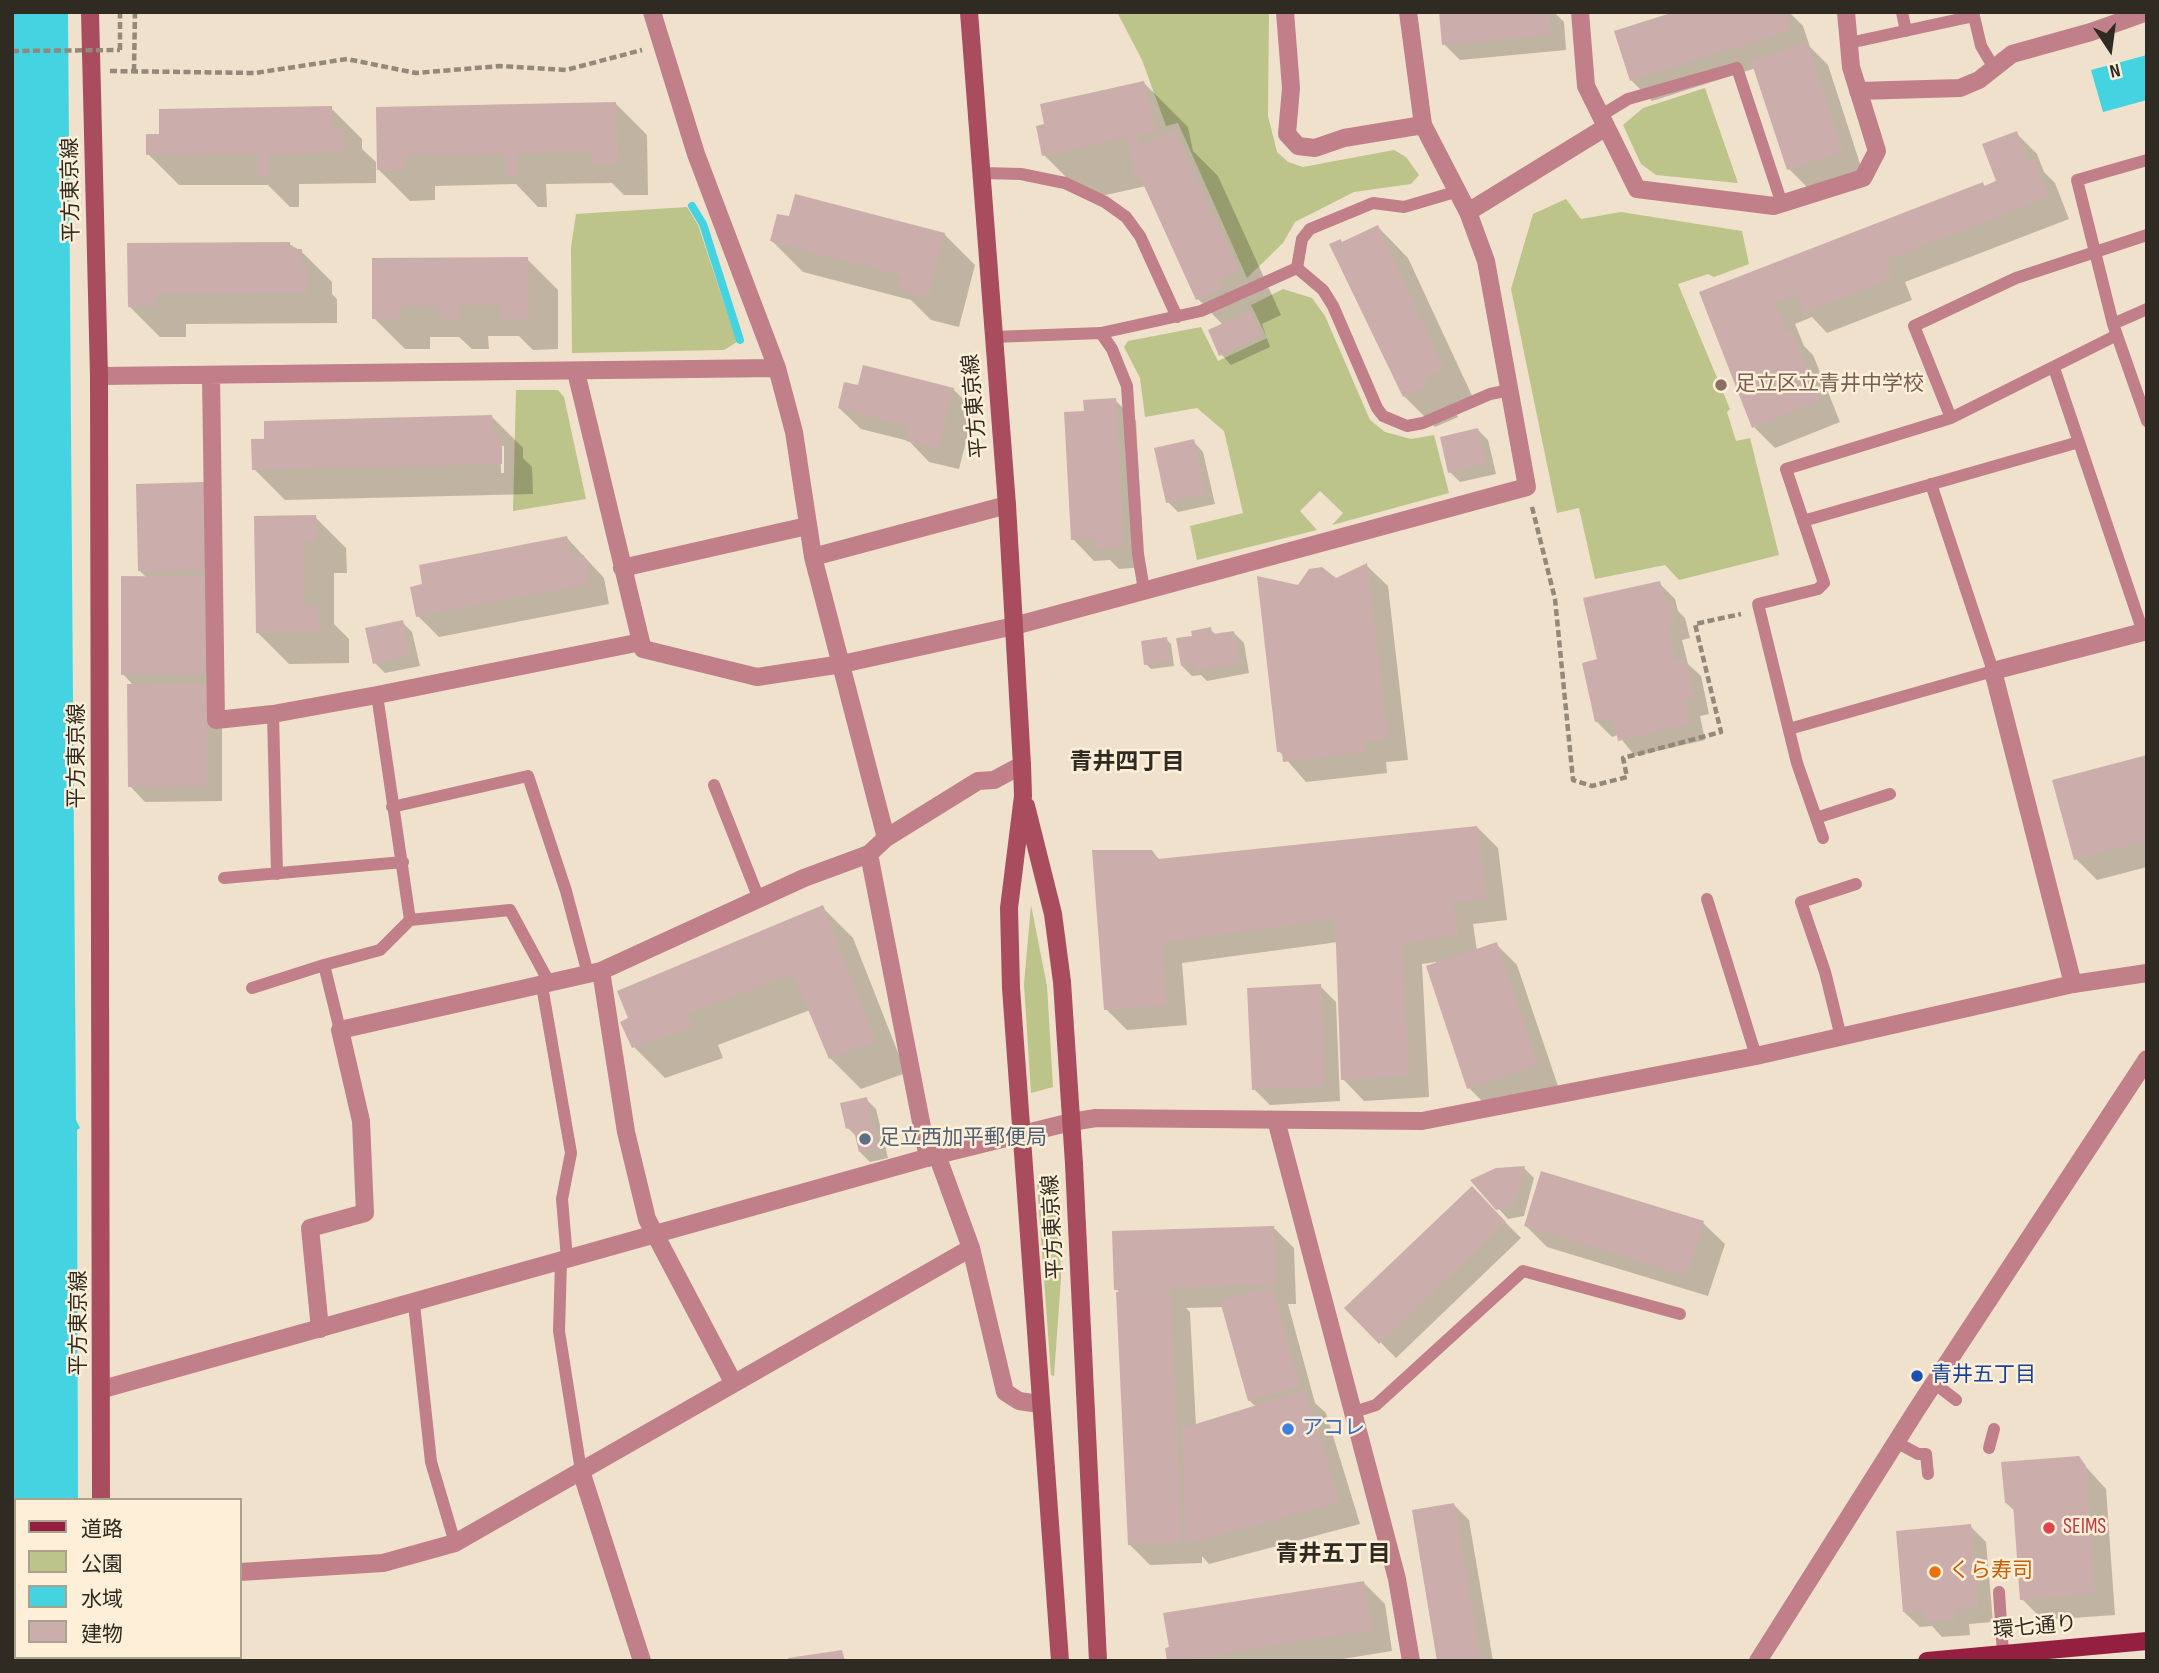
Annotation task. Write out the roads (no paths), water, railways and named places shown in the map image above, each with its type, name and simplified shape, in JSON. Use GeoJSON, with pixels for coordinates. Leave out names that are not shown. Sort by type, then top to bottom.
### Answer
{"type":"FeatureCollection","features":[{"type":"Feature","properties":{"kind":"main road","name":"平方東京線"},"geometry":{"type":"LineString","coordinates":[[90,12],[99,376],[103,1390],[101,1498]]}},
{"type":"Feature","properties":{"kind":"main road","name":"平方東京線"},"geometry":{"type":"LineString","coordinates":[[969,12],[1007,505],[1022,765],[1023,796],[1009,908],[1011,988],[1039,1405],[1060,1661]]}},
{"type":"Feature","properties":{"kind":"main road","name":"平方東京線"},"geometry":{"type":"LineString","coordinates":[[1023,796],[1053,914],[1062,982],[1097,1661]]}},
{"type":"Feature","properties":{"kind":"main road","name":"環七通り"},"geometry":{"type":"LineString","coordinates":[[1927,1661],[2147,1641]]}},
{"type":"Feature","properties":{"kind":"street"},"geometry":{"type":"LineString","coordinates":[[652,12],[696,154],[777,368],[794,432],[813,557],[837,659],[842,664],[886,838]]}},
{"type":"Feature","properties":{"kind":"street"},"geometry":{"type":"LineString","coordinates":[[1285,12],[1291,88],[1287,134],[1298,146],[1315,148],[1344,138],[1423,125]]}},
{"type":"Feature","properties":{"kind":"street"},"geometry":{"type":"LineString","coordinates":[[576,372],[643,649],[757,677],[842,664],[1014,626],[1527,487],[1486,261],[1468,212],[1455,192],[1423,125],[1408,12]]}},
{"type":"Feature","properties":{"kind":"street"},"geometry":{"type":"LineString","coordinates":[[1580,12],[1586,86],[1637,189],[1774,206],[1863,178],[1877,151],[1858,91],[1846,12]]}},
{"type":"Feature","properties":{"kind":"street"},"geometry":{"type":"LineString","coordinates":[[1858,91],[1960,88],[1979,80],[2012,54],[2091,32],[2147,12]]}},
{"type":"Feature","properties":{"kind":"street"},"geometry":{"type":"LineString","coordinates":[[1468,212],[1603,121]]}},
{"type":"Feature","properties":{"kind":"street"},"geometry":{"type":"LineString","coordinates":[[99,376],[777,368]]}},
{"type":"Feature","properties":{"kind":"street"},"geometry":{"type":"LineString","coordinates":[[211,376],[216,720],[273,714],[377,695],[641,642]]}},
{"type":"Feature","properties":{"kind":"street"},"geometry":{"type":"LineString","coordinates":[[813,557],[1007,505]]}},
{"type":"Feature","properties":{"kind":"street"},"geometry":{"type":"LineString","coordinates":[[622,568],[807,526]]}},
{"type":"Feature","properties":{"kind":"street"},"geometry":{"type":"LineString","coordinates":[[2073,984],[1993,671],[2145,632]]}},
{"type":"Feature","properties":{"kind":"street"},"geometry":{"type":"LineString","coordinates":[[320,1329],[310,1228],[365,1213],[361,1121],[340,1030],[595,973],[804,878],[869,854],[886,838],[978,781],[994,779],[1022,765]]}},
{"type":"Feature","properties":{"kind":"street"},"geometry":{"type":"LineString","coordinates":[[869,854],[933,1157],[971,1248],[1005,1392],[1019,1401],[1039,1405]]}},
{"type":"Feature","properties":{"kind":"street"},"geometry":{"type":"LineString","coordinates":[[595,973],[626,1132],[647,1219],[733,1382]]}},
{"type":"Feature","properties":{"kind":"street"},"geometry":{"type":"LineString","coordinates":[[103,1390],[933,1157],[1071,1122],[1096,1118],[1422,1121],[1756,1056],[2073,984],[2147,973]]}},
{"type":"Feature","properties":{"kind":"street"},"geometry":{"type":"LineString","coordinates":[[1758,1661],[1934,1383],[2147,1059]]}},
{"type":"Feature","properties":{"kind":"street"},"geometry":{"type":"LineString","coordinates":[[1276,1120],[1351,1413],[1397,1579],[1410,1661]]}},
{"type":"Feature","properties":{"kind":"street"},"geometry":{"type":"LineString","coordinates":[[242,1572],[383,1563],[456,1543],[971,1248]]}},
{"type":"Feature","properties":{"kind":"street"},"geometry":{"type":"LineString","coordinates":[[582,1471],[642,1661]]}},
{"type":"Feature","properties":{"kind":"lane"},"geometry":{"type":"LineString","coordinates":[[1902,12],[1906,31]]}},
{"type":"Feature","properties":{"kind":"lane"},"geometry":{"type":"LineString","coordinates":[[1849,43],[1974,14],[1981,46],[1994,68]]}},
{"type":"Feature","properties":{"kind":"lane"},"geometry":{"type":"LineString","coordinates":[[1603,121],[1628,99],[1737,68],[1782,204]]}},
{"type":"Feature","properties":{"kind":"lane"},"geometry":{"type":"LineString","coordinates":[[2147,160],[2077,180],[2115,329],[2140,384],[2147,421]]}},
{"type":"Feature","properties":{"kind":"lane"},"geometry":{"type":"LineString","coordinates":[[983,173],[1021,174],[1065,183],[1105,202],[1126,217],[1140,236],[1177,317]]}},
{"type":"Feature","properties":{"kind":"lane"},"geometry":{"type":"LineString","coordinates":[[1297,268],[1302,239],[1310,229],[1373,203],[1404,207],[1455,192]]}},
{"type":"Feature","properties":{"kind":"lane"},"geometry":{"type":"LineString","coordinates":[[1951,418],[1914,326],[2016,278],[2147,235]]}},
{"type":"Feature","properties":{"kind":"lane"},"geometry":{"type":"LineString","coordinates":[[993,337],[1101,333],[1177,317],[1201,311],[1297,268]]}},
{"type":"Feature","properties":{"kind":"lane"},"geometry":{"type":"LineString","coordinates":[[1297,268],[1323,290],[1334,306],[1377,408],[1383,416],[1407,426],[1423,423],[1490,394],[1510,390]]}},
{"type":"Feature","properties":{"kind":"lane"},"geometry":{"type":"LineString","coordinates":[[1823,838],[1797,763],[1758,604],[1818,589],[1824,583],[1786,469],[1951,418],[2054,368],[2147,309]]}},
{"type":"Feature","properties":{"kind":"lane"},"geometry":{"type":"LineString","coordinates":[[1101,333],[1117,359],[1127,387],[1138,554],[1144,590]]}},
{"type":"Feature","properties":{"kind":"lane"},"geometry":{"type":"LineString","coordinates":[[2054,368],[2145,632]]}},
{"type":"Feature","properties":{"kind":"lane"},"geometry":{"type":"LineString","coordinates":[[1803,521],[2079,442]]}},
{"type":"Feature","properties":{"kind":"lane"},"geometry":{"type":"LineString","coordinates":[[1790,729],[1993,671],[1931,484]]}},
{"type":"Feature","properties":{"kind":"lane"},"geometry":{"type":"LineString","coordinates":[[377,695],[410,920]]}},
{"type":"Feature","properties":{"kind":"lane"},"geometry":{"type":"LineString","coordinates":[[273,714],[277,874]]}},
{"type":"Feature","properties":{"kind":"lane"},"geometry":{"type":"LineString","coordinates":[[393,807],[528,776],[595,973]]}},
{"type":"Feature","properties":{"kind":"lane"},"geometry":{"type":"LineString","coordinates":[[715,785],[759,899]]}},
{"type":"Feature","properties":{"kind":"lane"},"geometry":{"type":"LineString","coordinates":[[1816,818],[1890,794]]}},
{"type":"Feature","properties":{"kind":"lane"},"geometry":{"type":"LineString","coordinates":[[224,878],[403,862]]}},
{"type":"Feature","properties":{"kind":"lane"},"geometry":{"type":"LineString","coordinates":[[1841,1037],[1825,972],[1801,902],[1856,884]]}},
{"type":"Feature","properties":{"kind":"lane"},"geometry":{"type":"LineString","coordinates":[[1707,899],[1756,1056]]}},
{"type":"Feature","properties":{"kind":"lane"},"geometry":{"type":"LineString","coordinates":[[252,988],[380,950],[410,920],[510,910],[546,985],[571,1153],[562,1199],[564,1261],[559,1331],[582,1471]]}},
{"type":"Feature","properties":{"kind":"lane"},"geometry":{"type":"LineString","coordinates":[[324,965],[340,1030]]}},
{"type":"Feature","properties":{"kind":"lane"},"geometry":{"type":"LineString","coordinates":[[1351,1413],[1376,1405],[1523,1271],[1680,1314]]}},
{"type":"Feature","properties":{"kind":"lane"},"geometry":{"type":"LineString","coordinates":[[414,1304],[430,1462],[456,1543]]}},
{"type":"Feature","properties":{"kind":"lane"},"geometry":{"type":"LineString","coordinates":[[1934,1383],[1955,1400]]}},
{"type":"Feature","properties":{"kind":"lane"},"geometry":{"type":"LineString","coordinates":[[1989,1448],[1994,1429]]}},
{"type":"Feature","properties":{"kind":"lane"},"geometry":{"type":"LineString","coordinates":[[1896,1442],[1918,1454],[1926,1454],[1928,1475]]}},
{"type":"Feature","properties":{"kind":"lane"},"geometry":{"type":"LineString","coordinates":[[1999,1592],[2003,1654]]}},
{"type":"Feature","properties":{"kind":"water"},"geometry":{"type":"Polygon","coordinates":[[[12,12],[68,12],[76,1120],[80,1128],[77,1130],[78,1498],[14,1498],[14,1659],[80,1661],[12,1661],[12,12]]]}},
{"type":"Feature","properties":{"kind":"water"},"geometry":{"type":"Polygon","coordinates":[[[2147,55],[2147,100],[2103,112],[2091,70],[2147,55]]]}},
{"type":"Feature","properties":{"kind":"waterway"},"geometry":{"type":"LineString","coordinates":[[692,206],[703,224],[740,340]]}},
{"type":"Feature","properties":{"kind":"place","name":"足立区立青井中学校"},"geometry":{"type":"Point","coordinates":[1721,385]}},
{"type":"Feature","properties":{"kind":"place","name":"足立西加平郵便局"},"geometry":{"type":"Point","coordinates":[865,1139]}},
{"type":"Feature","properties":{"kind":"place","name":"青井五丁目"},"geometry":{"type":"Point","coordinates":[1917,1376]}},
{"type":"Feature","properties":{"kind":"place","name":"アコレ"},"geometry":{"type":"Point","coordinates":[1288,1429]}},
{"type":"Feature","properties":{"kind":"place","name":"SEIMS"},"geometry":{"type":"Point","coordinates":[2049,1528]}},
{"type":"Feature","properties":{"kind":"place","name":"くら寿司"},"geometry":{"type":"Point","coordinates":[1935,1572]}},
{"type":"Feature","properties":{"kind":"district","name":"青井四丁目"},"geometry":{"type":"Point","coordinates":[1127,763]}},
{"type":"Feature","properties":{"kind":"district","name":"青井五丁目"},"geometry":{"type":"Point","coordinates":[1333,1555]}}]}
